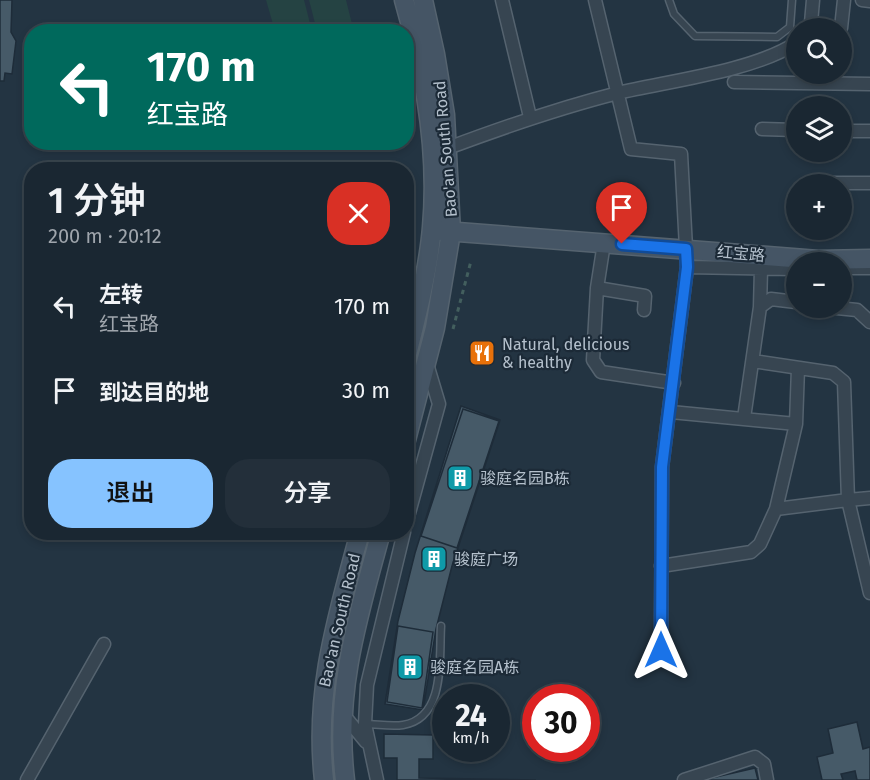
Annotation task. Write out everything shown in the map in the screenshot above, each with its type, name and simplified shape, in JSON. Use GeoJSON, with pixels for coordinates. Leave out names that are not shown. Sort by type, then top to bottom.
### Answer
{"type":"FeatureCollection","features":[{"type":"Feature","properties":{"kind":"street","name":"Bao'an South Road"},"geometry":{"type":"LineString","coordinates":[[404,0],[410,24]]}},
{"type":"Feature","properties":{"kind":"street","name":"Bao'an South Road"},"geometry":{"type":"LineString","coordinates":[[414,410],[426,364],[451,232],[448,148],[439,73],[423,0]]}},
{"type":"Feature","properties":{"kind":"street"},"geometry":{"type":"LineString","coordinates":[[502,0],[530,117]]}},
{"type":"Feature","properties":{"kind":"street"},"geometry":{"type":"LineString","coordinates":[[595,0],[631,149],[681,154],[687,267],[671,412],[662,467],[661,650]]}},
{"type":"Feature","properties":{"kind":"street"},"geometry":{"type":"LineString","coordinates":[[811,18],[813,0]]}},
{"type":"Feature","properties":{"kind":"street"},"geometry":{"type":"LineString","coordinates":[[842,18],[844,0]]}},
{"type":"Feature","properties":{"kind":"street"},"geometry":{"type":"LineString","coordinates":[[862,0],[870,0]]}},
{"type":"Feature","properties":{"kind":"street","name":"Bao'an South Road"},"geometry":{"type":"LineString","coordinates":[[414,39],[428,115],[434,186],[432,230],[414,319]]}},
{"type":"Feature","properties":{"kind":"street"},"geometry":{"type":"LineString","coordinates":[[448,148],[530,117],[750,63],[786,50]]}},
{"type":"Feature","properties":{"kind":"street"},"geometry":{"type":"LineString","coordinates":[[734,81],[786,79]]}},
{"type":"Feature","properties":{"kind":"street"},"geometry":{"type":"LineString","coordinates":[[852,81],[870,84]]}},
{"type":"Feature","properties":{"kind":"street"},"geometry":{"type":"LineString","coordinates":[[762,129],[786,130]]}},
{"type":"Feature","properties":{"kind":"street"},"geometry":{"type":"LineString","coordinates":[[852,131],[870,131]]}},
{"type":"Feature","properties":{"kind":"street"},"geometry":{"type":"LineString","coordinates":[[852,183],[870,183]]}},
{"type":"Feature","properties":{"kind":"street","name":"红宝路"},"geometry":{"type":"LineString","coordinates":[[432,230],[818,260],[870,259]]}},
{"type":"Feature","properties":{"kind":"street"},"geometry":{"type":"LineString","coordinates":[[604,243],[597,288],[593,360],[601,372],[674,383]]}},
{"type":"Feature","properties":{"kind":"street"},"geometry":{"type":"LineString","coordinates":[[687,267],[786,269]]}},
{"type":"Feature","properties":{"kind":"street"},"geometry":{"type":"LineString","coordinates":[[852,268],[870,268]]}},
{"type":"Feature","properties":{"kind":"street"},"geometry":{"type":"LineString","coordinates":[[744,418],[760,307],[761,269]]}},
{"type":"Feature","properties":{"kind":"street"},"geometry":{"type":"LineString","coordinates":[[597,288],[645,296],[644,310]]}},
{"type":"Feature","properties":{"kind":"street"},"geometry":{"type":"LineString","coordinates":[[760,307],[771,299],[786,301]]}},
{"type":"Feature","properties":{"kind":"street"},"geometry":{"type":"LineString","coordinates":[[852,310],[857,310],[870,322]]}},
{"type":"Feature","properties":{"kind":"street"},"geometry":{"type":"LineString","coordinates":[[753,361],[833,373],[844,382],[848,500],[870,593]]}},
{"type":"Feature","properties":{"kind":"street"},"geometry":{"type":"LineString","coordinates":[[414,495],[439,404],[426,364]]}},
{"type":"Feature","properties":{"kind":"street"},"geometry":{"type":"LineString","coordinates":[[661,566],[751,552],[760,544],[776,509],[796,424],[798,368]]}},
{"type":"Feature","properties":{"kind":"street"},"geometry":{"type":"LineString","coordinates":[[671,412],[796,424]]}},
{"type":"Feature","properties":{"kind":"street"},"geometry":{"type":"LineString","coordinates":[[776,509],[870,498]]}},
{"type":"Feature","properties":{"kind":"street","name":"Bao'an South Road"},"geometry":{"type":"LineString","coordinates":[[324,780],[321,740],[324,678],[358,540]]}},
{"type":"Feature","properties":{"kind":"street","name":"Bao'an South Road"},"geometry":{"type":"LineString","coordinates":[[345,780],[342,712],[350,650],[379,540]]}},
{"type":"Feature","properties":{"kind":"street"},"geometry":{"type":"LineString","coordinates":[[377,780],[367,743],[365,724],[367,685],[402,540]]}},
{"type":"Feature","properties":{"kind":"street"},"geometry":{"type":"LineString","coordinates":[[27,780],[104,644]]}},
{"type":"Feature","properties":{"kind":"street"},"geometry":{"type":"LineString","coordinates":[[342,712],[367,743]]}},
{"type":"Feature","properties":{"kind":"street"},"geometry":{"type":"LineString","coordinates":[[684,780],[755,757],[764,764],[767,780]]}},
{"type":"Feature","properties":{"kind":"lane"},"geometry":{"type":"LineString","coordinates":[[669,0],[674,14],[695,36],[777,37],[790,27],[792,0]]}},
{"type":"Feature","properties":{"kind":"lane"},"geometry":{"type":"LineString","coordinates":[[365,724],[404,725],[427,714],[436,695],[441,626]]}},
{"type":"Feature","properties":{"kind":"green space"},"geometry":{"type":"Polygon","coordinates":[[[266,0],[304,0],[310,24],[273,24],[266,0]]]}},
{"type":"Feature","properties":{"kind":"green space"},"geometry":{"type":"Polygon","coordinates":[[[309,0],[346,0],[352,24],[315,24],[309,0]]]}},
{"type":"Feature","properties":{"kind":"building"},"geometry":{"type":"Polygon","coordinates":[[[0,0],[12,0],[11,32],[16,41],[12,74],[5,73],[4,81],[0,81],[0,0]]]}},
{"type":"Feature","properties":{"kind":"building","name":"骏庭广场"},"geometry":{"type":"Polygon","coordinates":[[[461,406],[500,420],[452,566],[436,629],[423,710],[385,704],[398,621],[415,553],[461,406]]]}},
{"type":"Feature","properties":{"kind":"building","name":"骏庭名园B栋"},"geometry":{"type":"Polygon","coordinates":[[[463,409],[499,421],[457,548],[421,536],[463,409]]]}},
{"type":"Feature","properties":{"kind":"building","name":"骏庭名园A栋"},"geometry":{"type":"Polygon","coordinates":[[[398,626],[433,632],[422,708],[387,702],[398,626]]]}},
{"type":"Feature","properties":{"kind":"building"},"geometry":{"type":"Polygon","coordinates":[[[857,722],[863,749],[870,747],[870,780],[857,780],[855,771],[841,774],[843,780],[822,780],[817,757],[833,753],[828,729],[857,722]]]}},
{"type":"Feature","properties":{"kind":"building"},"geometry":{"type":"Polygon","coordinates":[[[384,734],[432,735],[432,759],[419,759],[419,778],[536,780],[397,780],[397,758],[384,758],[384,734]]]}},
{"type":"Feature","properties":{"kind":"building"},"geometry":{"type":"Polygon","coordinates":[[[755,768],[758,780],[707,780],[707,779],[755,768]]]}},
{"type":"Feature","properties":{"kind":"place","name":"Natural, delicious & healthy"},"geometry":{"type":"Point","coordinates":[482,353]}},
{"type":"Feature","properties":{"kind":"place","name":"骏庭名园B栋"},"geometry":{"type":"Point","coordinates":[460,478]}},
{"type":"Feature","properties":{"kind":"place","name":"骏庭广场"},"geometry":{"type":"Point","coordinates":[434,559]}},
{"type":"Feature","properties":{"kind":"place","name":"骏庭名园A栋"},"geometry":{"type":"Point","coordinates":[410,667]}},
{"type":"Feature","properties":{"kind":"route"},"geometry":{"type":"LineString","coordinates":[[622,244],[686,249],[687,267],[671,412],[662,467],[661,650]]}}]}
